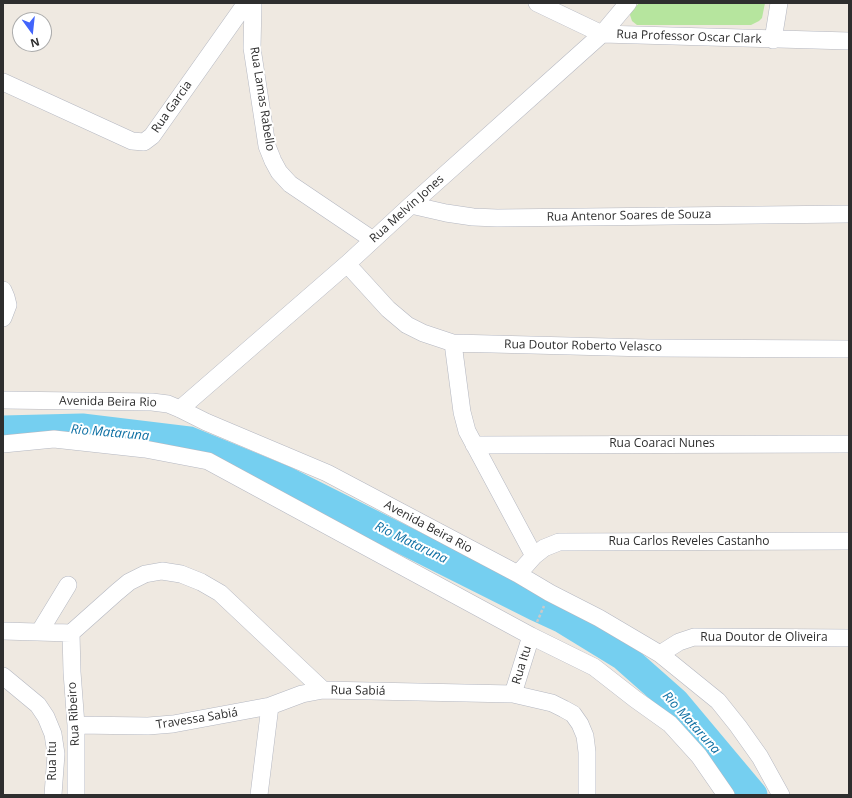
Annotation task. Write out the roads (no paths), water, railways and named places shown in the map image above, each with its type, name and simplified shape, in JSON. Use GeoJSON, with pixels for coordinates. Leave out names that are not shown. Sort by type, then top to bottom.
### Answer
{"type":"FeatureCollection","features":[{"type":"Feature","properties":{"kind":"street","name":"Rua Garcia"},"geometry":{"type":"LineString","coordinates":[[3,82],[132,142],[144,142],[152,136],[246,3]]}},
{"type":"Feature","properties":{"kind":"street","name":"Rua Lamas Rabello"},"geometry":{"type":"LineString","coordinates":[[253,3],[252,48],[268,146],[273,161],[279,172],[290,184],[373,240]]}},
{"type":"Feature","properties":{"kind":"street","name":"Rua Professor Oscar Clark"},"geometry":{"type":"LineString","coordinates":[[537,3],[602,34],[849,41]]}},
{"type":"Feature","properties":{"kind":"street","name":"Rua Melvin Jones"},"geometry":{"type":"LineString","coordinates":[[180,409],[348,264],[410,205],[602,34],[628,3]]}},
{"type":"Feature","properties":{"kind":"street"},"geometry":{"type":"LineString","coordinates":[[773,40],[779,3]]}},
{"type":"Feature","properties":{"kind":"street","name":"Rua Antenor Soares de Souza"},"geometry":{"type":"LineString","coordinates":[[410,205],[473,217],[497,218],[849,214]]}},
{"type":"Feature","properties":{"kind":"street","name":"Rua Doutor Roberto Velasco"},"geometry":{"type":"LineString","coordinates":[[348,264],[388,309],[407,325],[423,334],[453,343],[648,348],[849,349]]}},
{"type":"Feature","properties":{"kind":"street"},"geometry":{"type":"LineString","coordinates":[[3,290],[8,306],[3,318]]}},
{"type":"Feature","properties":{"kind":"street"},"geometry":{"type":"LineString","coordinates":[[453,343],[462,412],[467,431],[534,556]]}},
{"type":"Feature","properties":{"kind":"street","name":"Avenida Beira Rio"},"geometry":{"type":"LineString","coordinates":[[3,400],[152,402],[168,404],[327,474],[518,574],[550,593],[599,618],[660,654],[718,702],[738,726],[760,757],[781,795]]}},
{"type":"Feature","properties":{"kind":"street"},"geometry":{"type":"LineString","coordinates":[[3,444],[54,439],[145,448],[208,461],[532,636],[594,667],[670,724],[699,756],[726,795]]}},
{"type":"Feature","properties":{"kind":"street","name":"Rua Coaraci Nunes"},"geometry":{"type":"LineString","coordinates":[[474,445],[849,444]]}},
{"type":"Feature","properties":{"kind":"street","name":"Rua Carlos Reveles Castanho"},"geometry":{"type":"LineString","coordinates":[[518,574],[534,556],[544,548],[559,542],[849,541]]}},
{"type":"Feature","properties":{"kind":"street","name":"Rua Sabiá"},"geometry":{"type":"LineString","coordinates":[[71,633],[129,582],[145,574],[162,571],[181,574],[201,582],[220,593],[323,690],[514,694],[552,704],[573,714],[580,724],[585,736],[587,752],[587,795]]}},
{"type":"Feature","properties":{"kind":"street"},"geometry":{"type":"LineString","coordinates":[[40,631],[68,586]]}},
{"type":"Feature","properties":{"kind":"street"},"geometry":{"type":"LineString","coordinates":[[3,631],[71,633]]}},
{"type":"Feature","properties":{"kind":"street","name":"Rua Ribeiro"},"geometry":{"type":"LineString","coordinates":[[71,633],[76,725],[76,795]]}},
{"type":"Feature","properties":{"kind":"street","name":"Rua Itu"},"geometry":{"type":"LineString","coordinates":[[514,694],[532,636]]}},
{"type":"Feature","properties":{"kind":"street","name":"Rua Doutor de Oliveira"},"geometry":{"type":"LineString","coordinates":[[660,654],[679,642],[694,637],[849,638]]}},
{"type":"Feature","properties":{"kind":"street","name":"Rua Itu"},"geometry":{"type":"LineString","coordinates":[[3,676],[38,705],[46,717],[53,734],[56,754],[53,795]]}},
{"type":"Feature","properties":{"kind":"street","name":"Travessa Sabiá"},"geometry":{"type":"LineString","coordinates":[[76,725],[148,726],[173,724],[270,706],[302,694],[323,690]]}},
{"type":"Feature","properties":{"kind":"street"},"geometry":{"type":"LineString","coordinates":[[259,795],[270,706]]}},
{"type":"Feature","properties":{"kind":"waterway","name":"Rio Mataruna"},"geometry":{"type":"LineString","coordinates":[[3,430],[82,428],[189,441],[284,480],[561,618],[623,656],[675,702],[753,795]]}}]}
